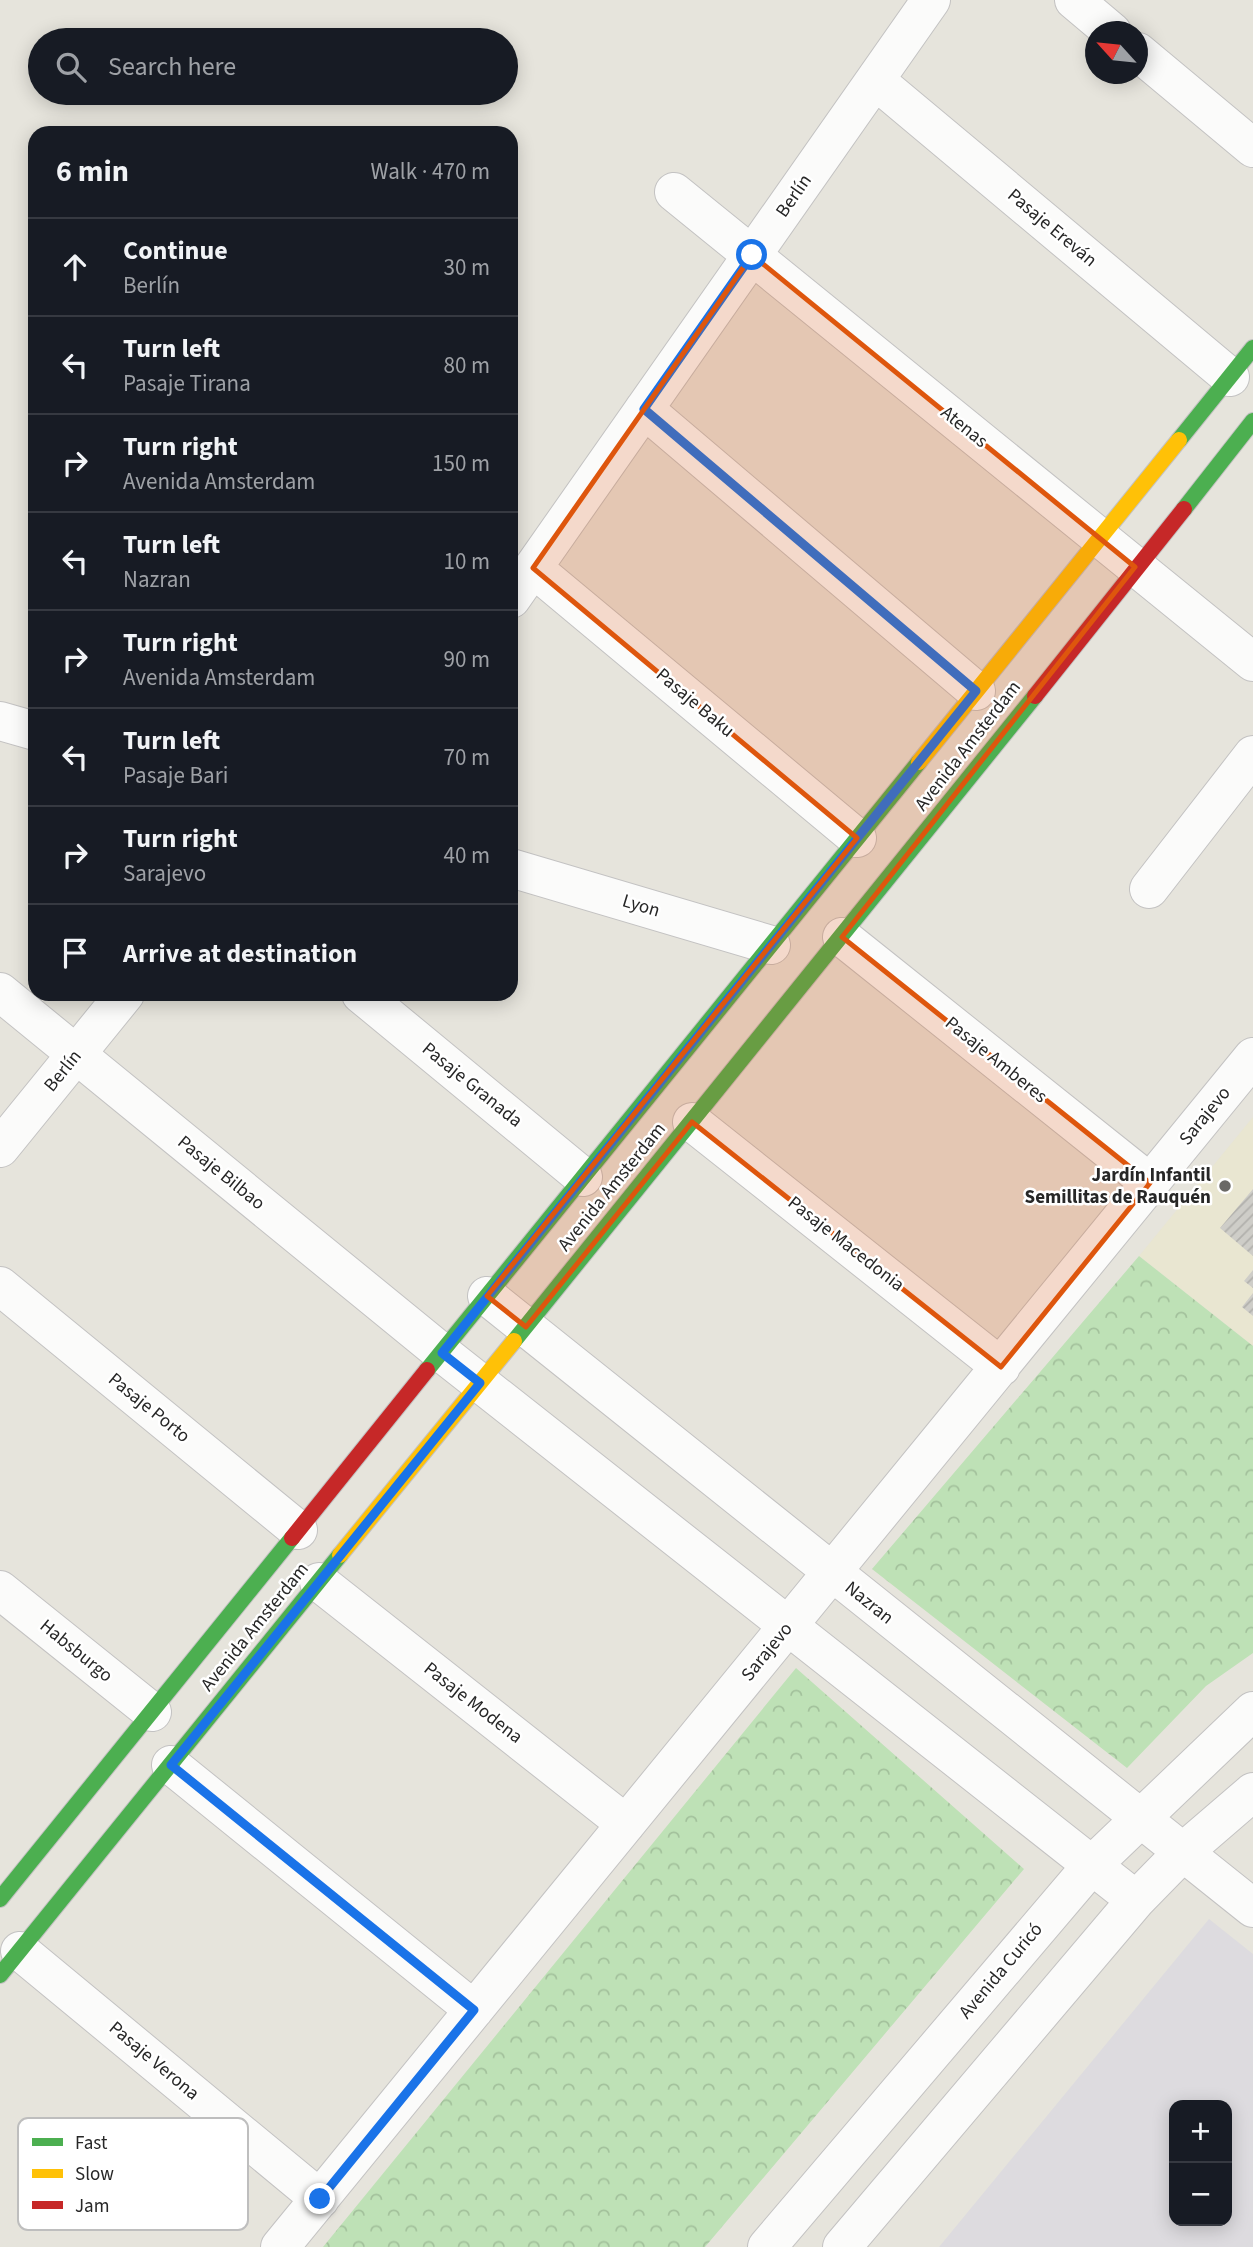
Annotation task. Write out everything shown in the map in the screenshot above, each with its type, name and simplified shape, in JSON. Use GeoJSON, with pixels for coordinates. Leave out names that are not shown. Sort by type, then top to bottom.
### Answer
{"type":"FeatureCollection","features":[{"type":"Feature","properties":{"kind":"street","name":"Berlín"},"geometry":{"type":"LineString","coordinates":[[518,589],[931,0]]}},
{"type":"Feature","properties":{"kind":"street"},"geometry":{"type":"LineString","coordinates":[[1074,0],[1099,21]]}},
{"type":"Feature","properties":{"kind":"street"},"geometry":{"type":"LineString","coordinates":[[1148,60],[1253,148]]}},
{"type":"Feature","properties":{"kind":"street","name":"Pasaje Ereván"},"geometry":{"type":"LineString","coordinates":[[875,80],[1242,363]]}},
{"type":"Feature","properties":{"kind":"street","name":"Atenas"},"geometry":{"type":"LineString","coordinates":[[674,192],[1253,662]]}},
{"type":"Feature","properties":{"kind":"street","name":"Avenida Amsterdam"},"geometry":{"type":"LineString","coordinates":[[1,1897],[1242,363]]}},
{"type":"Feature","properties":{"kind":"street"},"geometry":{"type":"LineString","coordinates":[[644,409],[976,691]]}},
{"type":"Feature","properties":{"kind":"street","name":"Avenida Amsterdam"},"geometry":{"type":"LineString","coordinates":[[10,1963],[842,937],[1253,421]]}},
{"type":"Feature","properties":{"kind":"street","name":"Pasaje Baku"},"geometry":{"type":"LineString","coordinates":[[533,568],[857,838]]}},
{"type":"Feature","properties":{"kind":"street"},"geometry":{"type":"LineString","coordinates":[[0,721],[28,729]]}},
{"type":"Feature","properties":{"kind":"street"},"geometry":{"type":"LineString","coordinates":[[1149,889],[1253,755]]}},
{"type":"Feature","properties":{"kind":"street","name":"Lyon"},"geometry":{"type":"LineString","coordinates":[[518,869],[771,946]]}},
{"type":"Feature","properties":{"kind":"street","name":"Pasaje Amberes"},"geometry":{"type":"LineString","coordinates":[[842,937],[1150,1183]]}},
{"type":"Feature","properties":{"kind":"street","name":"Pasaje Bilbao"},"geometry":{"type":"LineString","coordinates":[[0,992],[442,1353]]}},
{"type":"Feature","properties":{"kind":"street","name":"Berlín"},"geometry":{"type":"LineString","coordinates":[[0,1148],[119,1001]]}},
{"type":"Feature","properties":{"kind":"street","name":"Pasaje Granada"},"geometry":{"type":"LineString","coordinates":[[369,1001],[583,1177]]}},
{"type":"Feature","properties":{"kind":"street","name":"Sarajevo"},"geometry":{"type":"LineString","coordinates":[[281,2247],[1253,1057]]}},
{"type":"Feature","properties":{"kind":"street","name":"Pasaje Macedonia"},"geometry":{"type":"LineString","coordinates":[[692,1122],[1000,1367]]}},
{"type":"Feature","properties":{"kind":"street","name":"Pasaje Porto"},"geometry":{"type":"LineString","coordinates":[[0,1286],[298,1530]]}},
{"type":"Feature","properties":{"kind":"street","name":"Nazran"},"geometry":{"type":"LineString","coordinates":[[487,1296],[1253,1908]]}},
{"type":"Feature","properties":{"kind":"street"},"geometry":{"type":"LineString","coordinates":[[442,1353],[1136,1900]]}},
{"type":"Feature","properties":{"kind":"street","name":"Pasaje Modena"},"geometry":{"type":"LineString","coordinates":[[319,1582],[626,1824]]}},
{"type":"Feature","properties":{"kind":"street","name":"Habsburgo"},"geometry":{"type":"LineString","coordinates":[[0,1590],[152,1712]]}},
{"type":"Feature","properties":{"kind":"street","name":"Avenida Curicó"},"geometry":{"type":"LineString","coordinates":[[767,2247],[1092,1865],[1253,1711]]}},
{"type":"Feature","properties":{"kind":"street"},"geometry":{"type":"LineString","coordinates":[[171,1765],[474,2010]]}},
{"type":"Feature","properties":{"kind":"street"},"geometry":{"type":"LineString","coordinates":[[842,2247],[1136,1900],[1182,1853],[1253,1792]]}},
{"type":"Feature","properties":{"kind":"street","name":"Pasaje Verona"},"geometry":{"type":"LineString","coordinates":[[10,1963],[214,2118]]}},
{"type":"Feature","properties":{"kind":"street","name":"Pasaje Verona"},"geometry":{"type":"LineString","coordinates":[[248,2144],[320,2199]]}},
{"type":"Feature","properties":{"kind":"highlighted area"},"geometry":{"type":"Polygon","coordinates":[[[752,255],[1135,567],[842,937],[1150,1183],[1001,1367],[692,1122],[526,1327],[487,1296],[857,838],[533,568],[752,255]]]}},
{"type":"Feature","properties":{"kind":"shaded area","name":"Jardín Infantil Semillitas de Rauquén"},"geometry":{"type":"Polygon","coordinates":[[[1253,1117],[1253,1346],[1139,1256],[1253,1117]]]}},
{"type":"Feature","properties":{"kind":"shaded area"},"geometry":{"type":"Polygon","coordinates":[[[1209,1919],[1253,1954],[1253,2247],[939,2247],[1209,1919]]]}},
{"type":"Feature","properties":{"kind":"green space"},"geometry":{"type":"Polygon","coordinates":[[[1139,1256],[1253,1346],[1253,1653],[1206,1686],[1127,1768],[872,1569],[1139,1256]]]}},
{"type":"Feature","properties":{"kind":"green space"},"geometry":{"type":"Polygon","coordinates":[[[796,1668],[1024,1869],[705,2247],[323,2247],[796,1668]]]}},
{"type":"Feature","properties":{"kind":"building"},"geometry":{"type":"Polygon","coordinates":[[[1253,1189],[1253,1256],[1220,1228],[1253,1189]]]}},
{"type":"Feature","properties":{"kind":"building"},"geometry":{"type":"Polygon","coordinates":[[[1253,1270],[1253,1288],[1244,1281],[1253,1270]]]}},
{"type":"Feature","properties":{"kind":"building"},"geometry":{"type":"Polygon","coordinates":[[[1253,1293],[1253,1316],[1242,1307],[1253,1293]]]}},
{"type":"Feature","properties":{"kind":"traffic: fast"},"geometry":{"type":"LineString","coordinates":[[1179,440],[1253,348]]}},
{"type":"Feature","properties":{"kind":"traffic: fast"},"geometry":{"type":"LineString","coordinates":[[1184,509],[1253,421]]}},
{"type":"Feature","properties":{"kind":"traffic: fast"},"geometry":{"type":"LineString","coordinates":[[514,1341],[1035,696]]}},
{"type":"Feature","properties":{"kind":"traffic: fast"},"geometry":{"type":"LineString","coordinates":[[427,1370],[919,762]]}},
{"type":"Feature","properties":{"kind":"traffic: fast"},"geometry":{"type":"LineString","coordinates":[[0,1899],[292,1538]]}},
{"type":"Feature","properties":{"kind":"traffic: fast"},"geometry":{"type":"LineString","coordinates":[[0,1975],[340,1555]]}},
{"type":"Feature","properties":{"kind":"traffic: slow"},"geometry":{"type":"LineString","coordinates":[[919,762],[1179,440]]}},
{"type":"Feature","properties":{"kind":"traffic: slow"},"geometry":{"type":"LineString","coordinates":[[340,1555],[514,1341]]}},
{"type":"Feature","properties":{"kind":"traffic: jam"},"geometry":{"type":"LineString","coordinates":[[1035,696],[1184,509]]}},
{"type":"Feature","properties":{"kind":"traffic: jam"},"geometry":{"type":"LineString","coordinates":[[292,1538],[427,1370]]}},
{"type":"Feature","properties":{"kind":"place","name":"Jardín Infantil Semillitas de Rauquén"},"geometry":{"type":"Point","coordinates":[1225,1186]}},
{"type":"Feature","properties":{"kind":"route"},"geometry":{"type":"LineString","coordinates":[[320,2199],[474,2010],[171,1765],[480,1383],[442,1353],[976,691],[644,409],[752,255]]}}]}
